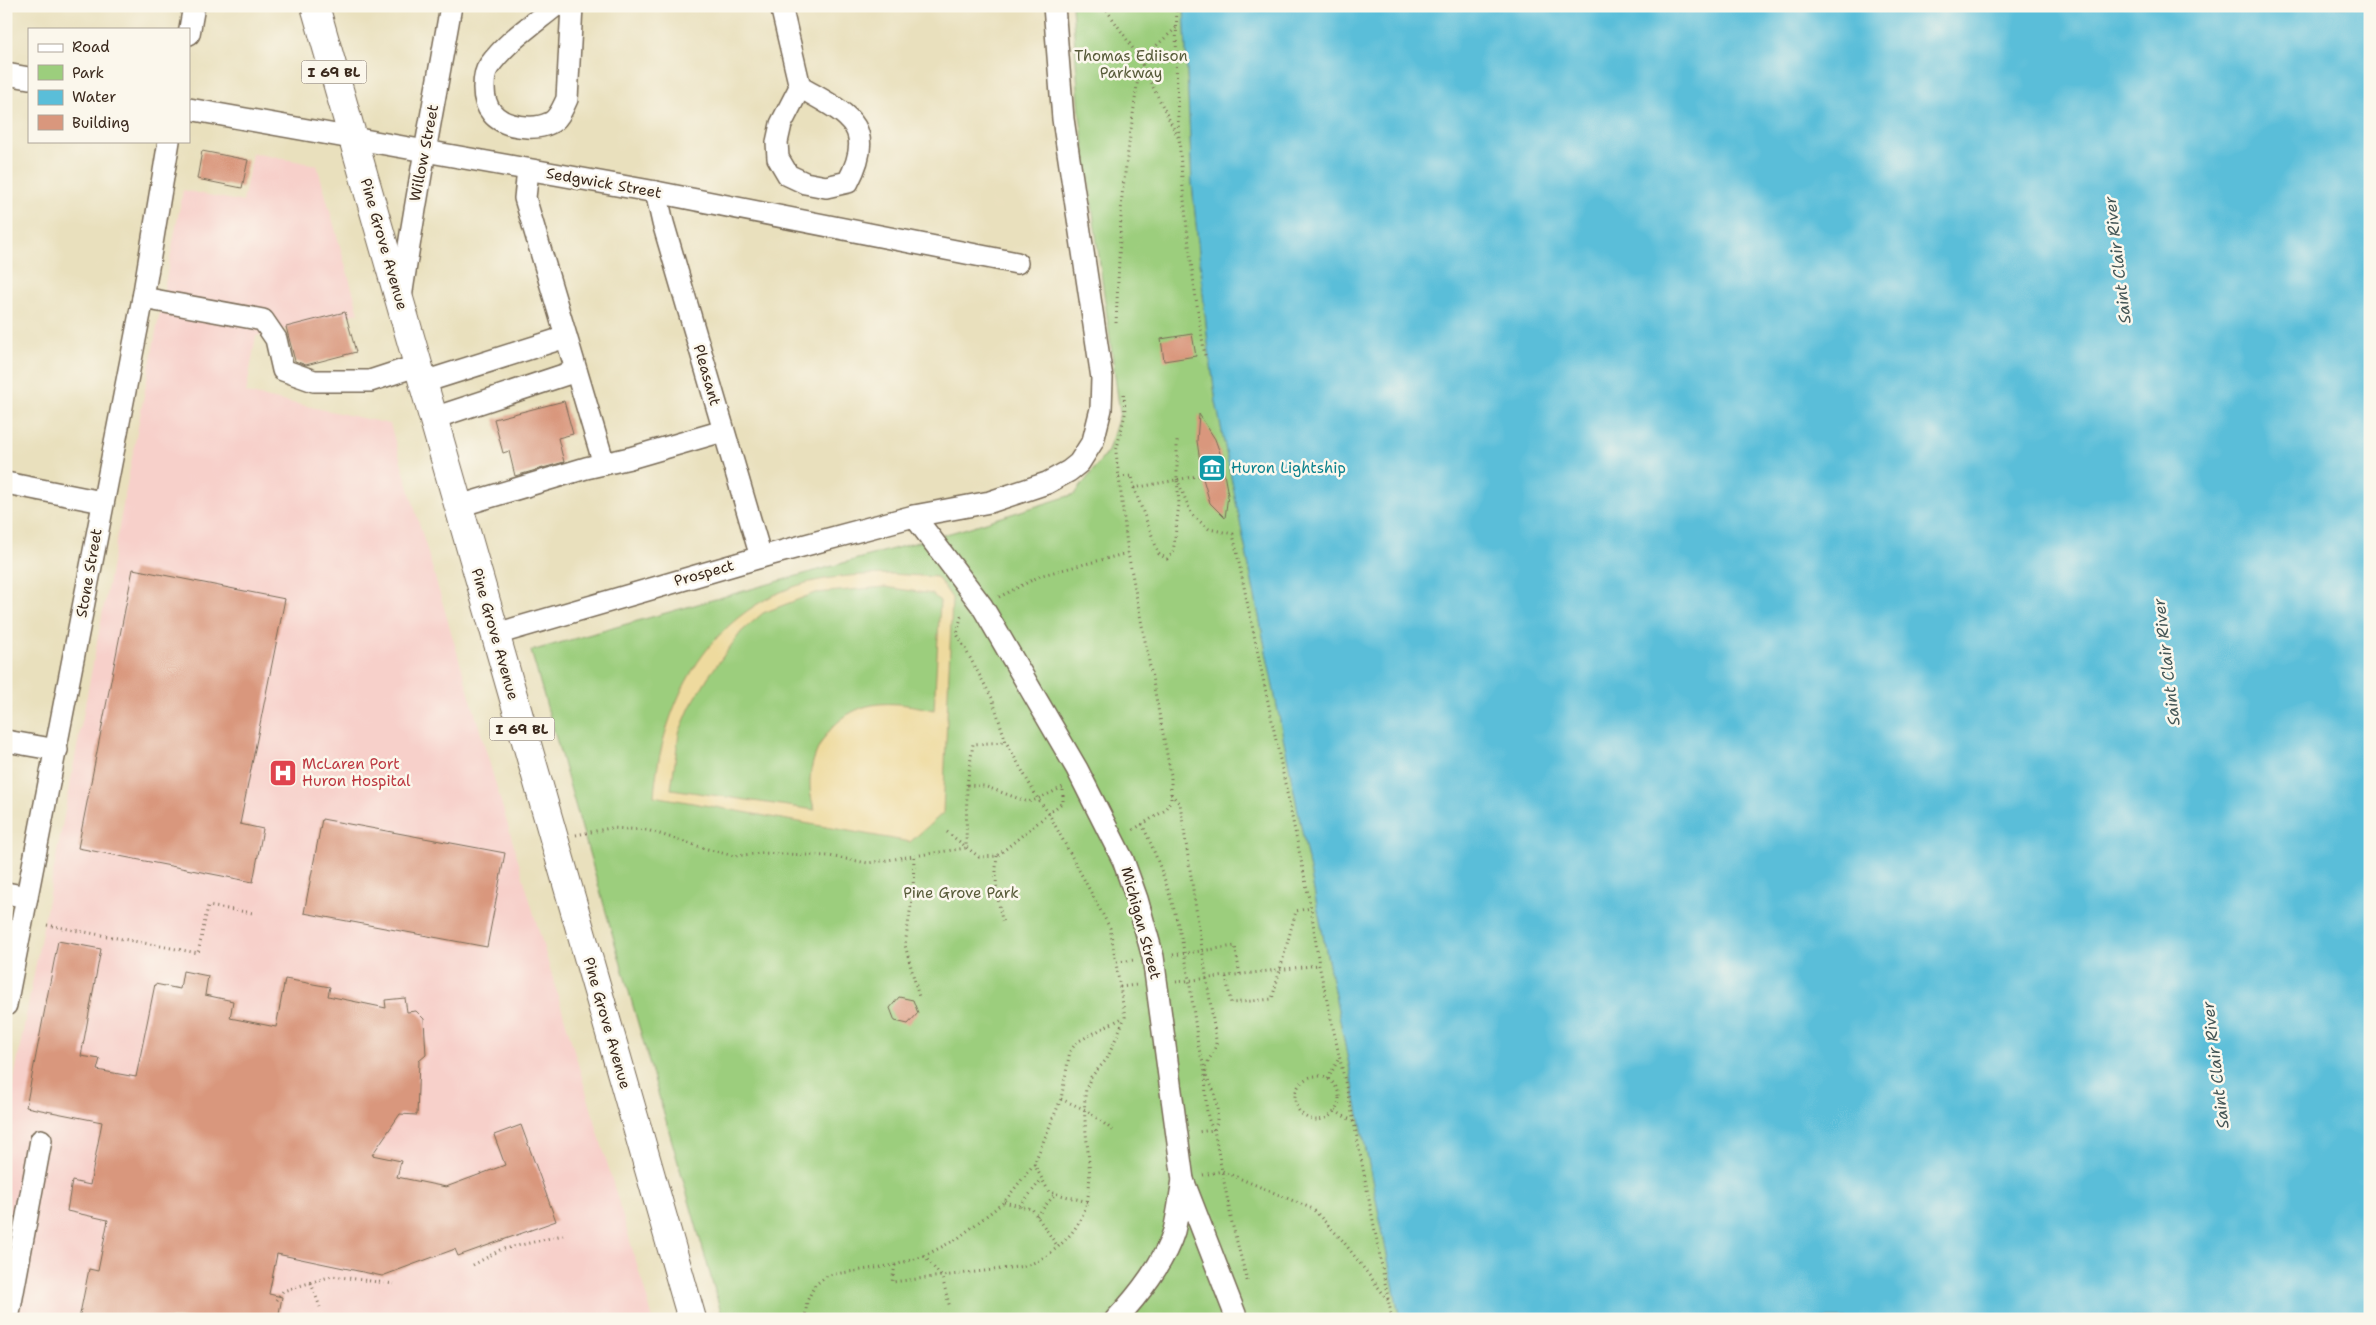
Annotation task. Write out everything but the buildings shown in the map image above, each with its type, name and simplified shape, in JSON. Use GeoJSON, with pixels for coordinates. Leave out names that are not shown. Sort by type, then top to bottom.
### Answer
{"type":"FeatureCollection","features":[{"type":"Feature","properties":{"kind":"main road","name":"Pine Grove Avenue"},"geometry":{"type":"LineString","coordinates":[[315,6],[692,1319]]}},
{"type":"Feature","properties":{"kind":"street"},"geometry":{"type":"LineString","coordinates":[[190,28],[194,6]]}},
{"type":"Feature","properties":{"kind":"street","name":"Willow Street"},"geometry":{"type":"LineString","coordinates":[[400,300],[414,204],[426,148],[450,6]]}},
{"type":"Feature","properties":{"kind":"street"},"geometry":{"type":"LineString","coordinates":[[555,6],[504,50],[488,67],[484,82],[484,98],[492,114],[502,121],[534,127],[551,123],[561,112],[567,98],[572,6]]}},
{"type":"Feature","properties":{"kind":"street"},"geometry":{"type":"LineString","coordinates":[[781,6],[800,87],[781,124],[776,142],[778,158],[788,174],[805,183],[826,187],[848,182],[860,152],[859,136],[853,120],[844,112],[800,87]]}},
{"type":"Feature","properties":{"kind":"street","name":"Prospect"},"geometry":{"type":"LineString","coordinates":[[496,634],[761,557],[914,516],[990,502],[1047,483],[1079,463],[1093,441],[1101,409],[1102,378],[1064,120],[1054,6]]}},
{"type":"Feature","properties":{"kind":"street"},"geometry":{"type":"LineString","coordinates":[[6,74],[28,78]]}},
{"type":"Feature","properties":{"kind":"street","name":"Sedgwick Street"},"geometry":{"type":"LineString","coordinates":[[190,110],[353,139],[426,148],[528,170],[656,192],[1017,263]]}},
{"type":"Feature","properties":{"kind":"street","name":"Stone Street"},"geometry":{"type":"LineString","coordinates":[[6,1005],[143,298],[169,142]]}},
{"type":"Feature","properties":{"kind":"street"},"geometry":{"type":"LineString","coordinates":[[528,170],[525,198],[604,464]]}},
{"type":"Feature","properties":{"kind":"street","name":"Pleasant"},"geometry":{"type":"LineString","coordinates":[[656,192],[663,223],[723,432],[761,557]]}},
{"type":"Feature","properties":{"kind":"street"},"geometry":{"type":"LineString","coordinates":[[143,298],[263,320],[276,339],[283,370],[314,381],[370,381],[421,374],[566,337]]}},
{"type":"Feature","properties":{"kind":"street"},"geometry":{"type":"LineString","coordinates":[[434,418],[576,372]]}},
{"type":"Feature","properties":{"kind":"street"},"geometry":{"type":"LineString","coordinates":[[459,506],[723,432]]}},
{"type":"Feature","properties":{"kind":"street"},"geometry":{"type":"LineString","coordinates":[[6,484],[102,502]]}},
{"type":"Feature","properties":{"kind":"street","name":"Michigan Street"},"geometry":{"type":"LineString","coordinates":[[914,516],[982,606],[1077,769],[1124,860],[1140,907],[1153,957],[1183,1180],[1237,1319]]}},
{"type":"Feature","properties":{"kind":"street"},"geometry":{"type":"LineString","coordinates":[[6,741],[56,750]]}},
{"type":"Feature","properties":{"kind":"street"},"geometry":{"type":"LineString","coordinates":[[6,893],[27,897]]}},
{"type":"Feature","properties":{"kind":"street"},"geometry":{"type":"LineString","coordinates":[[8,1319],[11,1285],[42,1140]]}},
{"type":"Feature","properties":{"kind":"street"},"geometry":{"type":"LineString","coordinates":[[1116,1319],[1136,1298],[1152,1275],[1174,1232],[1183,1180]]}},
{"type":"Feature","properties":{"kind":"path"},"geometry":{"type":"LineString","coordinates":[[1104,6],[1136,54],[1180,141]]}},
{"type":"Feature","properties":{"kind":"path"},"geometry":{"type":"LineString","coordinates":[[1177,6],[1180,141],[1190,264],[1205,356]]}},
{"type":"Feature","properties":{"kind":"path"},"geometry":{"type":"LineString","coordinates":[[1116,324],[1122,195],[1138,78],[1146,55],[1176,28]]}},
{"type":"Feature","properties":{"kind":"path"},"geometry":{"type":"LineString","coordinates":[[1124,386],[1125,414],[1116,452],[1128,553],[1171,775],[1171,800],[1164,811],[1142,824],[1170,891],[1185,954],[1199,1050],[1213,1090],[1218,1122],[1214,1130]]}},
{"type":"Feature","properties":{"kind":"path"},"geometry":{"type":"LineString","coordinates":[[1119,477],[1132,476],[1134,488],[1159,554],[1167,559],[1173,552],[1179,504],[1176,479],[1178,438]]}},
{"type":"Feature","properties":{"kind":"path"},"geometry":{"type":"LineString","coordinates":[[1134,488],[1202,475]]}},
{"type":"Feature","properties":{"kind":"path"},"geometry":{"type":"LineString","coordinates":[[1176,479],[1192,515],[1209,529],[1233,534],[1312,908],[1319,965],[1354,1122],[1392,1319]]}},
{"type":"Feature","properties":{"kind":"path"},"geometry":{"type":"LineString","coordinates":[[895,1265],[892,1282],[1026,1266],[1043,1259],[1058,1247],[1075,1229],[1088,1202],[1091,1181],[1086,1089],[1091,1077],[1107,1059],[1125,1017],[1110,928],[1049,814],[1038,799],[1006,742],[992,698],[957,634],[961,617],[1042,575],[1128,553]]}},
{"type":"Feature","properties":{"kind":"path"},"geometry":{"type":"LineString","coordinates":[[966,848],[968,785],[973,744],[1006,742]]}},
{"type":"Feature","properties":{"kind":"path"},"geometry":{"type":"LineString","coordinates":[[947,832],[979,857],[997,856],[1062,802],[1064,787],[1077,769]]}},
{"type":"Feature","properties":{"kind":"path"},"geometry":{"type":"LineString","coordinates":[[968,785],[984,786],[1028,802],[1064,787]]}},
{"type":"Feature","properties":{"kind":"path"},"geometry":{"type":"LineString","coordinates":[[1171,794],[1180,804],[1204,951],[1217,1049],[1210,1058],[1206,1074],[1205,1092],[1209,1124],[1214,1130],[1249,1289]]}},
{"type":"Feature","properties":{"kind":"path"},"geometry":{"type":"LineString","coordinates":[[553,840],[610,828],[628,828],[647,830],[734,856],[762,854],[829,856],[868,863],[966,848]]}},
{"type":"Feature","properties":{"kind":"path"},"geometry":{"type":"LineString","coordinates":[[997,856],[995,871],[997,898],[1003,924]]}},
{"type":"Feature","properties":{"kind":"path"},"geometry":{"type":"LineString","coordinates":[[914,857],[913,892],[904,945],[919,997]]}},
{"type":"Feature","properties":{"kind":"path"},"geometry":{"type":"LineString","coordinates":[[47,925],[198,953],[208,906],[253,912]]}},
{"type":"Feature","properties":{"kind":"path"},"geometry":{"type":"LineString","coordinates":[[1226,977],[1231,1003],[1272,999],[1296,911],[1312,908]]}},
{"type":"Feature","properties":{"kind":"path"},"geometry":{"type":"LineString","coordinates":[[1185,954],[1235,946],[1240,975]]}},
{"type":"Feature","properties":{"kind":"path"},"geometry":{"type":"LineString","coordinates":[[1120,986],[1208,979],[1319,965]]}},
{"type":"Feature","properties":{"kind":"path"},"geometry":{"type":"LineString","coordinates":[[805,1319],[807,1301],[816,1286],[828,1275],[895,1265],[924,1256],[957,1239],[1004,1202],[1034,1164],[1061,1098],[1070,1051],[1077,1042],[1125,1017]]}},
{"type":"Feature","properties":{"kind":"path"},"geometry":{"type":"LineString","coordinates":[[1328,1079],[1339,1058]]}},
{"type":"Feature","properties":{"kind":"path"},"geometry":{"type":"LineString","coordinates":[[1314,1076],[1328,1079],[1338,1090],[1339,1097],[1335,1111],[1324,1119],[1309,1119],[1298,1109],[1296,1102],[1295,1095],[1301,1082],[1314,1076]]}},
{"type":"Feature","properties":{"kind":"path"},"geometry":{"type":"LineString","coordinates":[[1061,1098],[1086,1110],[1114,1131]]}},
{"type":"Feature","properties":{"kind":"path"},"geometry":{"type":"LineString","coordinates":[[1335,1111],[1354,1122]]}},
{"type":"Feature","properties":{"kind":"path"},"geometry":{"type":"LineString","coordinates":[[1177,1135],[1214,1130]]}},
{"type":"Feature","properties":{"kind":"path"},"geometry":{"type":"LineString","coordinates":[[1034,1164],[1050,1192],[1088,1202]]}},
{"type":"Feature","properties":{"kind":"path"},"geometry":{"type":"LineString","coordinates":[[1183,1180],[1222,1171],[1313,1209],[1343,1241],[1388,1301]]}},
{"type":"Feature","properties":{"kind":"path"},"geometry":{"type":"LineString","coordinates":[[1020,1206],[1042,1179]]}},
{"type":"Feature","properties":{"kind":"path"},"geometry":{"type":"LineString","coordinates":[[1037,1216],[1055,1194]]}},
{"type":"Feature","properties":{"kind":"path"},"geometry":{"type":"LineString","coordinates":[[1004,1202],[1032,1210],[1058,1247]]}},
{"type":"Feature","properties":{"kind":"path"},"geometry":{"type":"LineString","coordinates":[[473,1265],[500,1250],[563,1235]]}},
{"type":"Feature","properties":{"kind":"path"},"geometry":{"type":"LineString","coordinates":[[924,1256],[942,1277],[950,1308]]}},
{"type":"Feature","properties":{"kind":"path"},"geometry":{"type":"LineString","coordinates":[[276,1300],[283,1291],[332,1276],[394,1284]]}},
{"type":"Feature","properties":{"kind":"path"},"geometry":{"type":"LineString","coordinates":[[311,1282],[320,1308]]}},
{"type":"Feature","properties":{"kind":"shaded area","name":"McLaren Port Huron Hospital"},"geometry":{"type":"Polygon","coordinates":[[[252,153],[317,165],[359,313],[256,336],[246,393],[390,424],[653,1319],[6,1319],[6,1121],[183,190],[243,202],[252,153]]]}},
{"type":"Feature","properties":{"kind":"green space","name":"Pine Grove Park"},"geometry":{"type":"Polygon","coordinates":[[[1072,6],[1184,6],[1192,183],[1208,343],[1216,402],[1400,1319],[723,1319],[531,651],[964,529],[1075,494],[1108,451],[1120,413],[1080,116],[1072,6]]]}},
{"type":"Feature","properties":{"kind":"sand"},"geometry":{"type":"Polygon","coordinates":[[[892,574],[937,577],[952,598],[943,813],[910,842],[654,796],[658,764],[665,733],[676,703],[690,675],[708,649],[729,626],[754,606],[796,586],[837,577],[892,574]],[[885,587],[815,593],[763,613],[741,632],[708,677],[690,707],[679,733],[671,789],[815,810],[811,794],[810,777],[813,761],[829,731],[841,719],[856,710],[880,704],[903,704],[934,710],[940,601],[932,594],[885,587]]]}},
{"type":"Feature","properties":{"kind":"water","name":"Saint Clair River"},"geometry":{"type":"Polygon","coordinates":[[[1184,6],[2370,6],[2370,1319],[1400,1319],[1216,402],[1208,343],[1192,183],[1184,6]]]}},
{"type":"Feature","properties":{"kind":"place","name":"Huron Lightship"},"geometry":{"type":"Point","coordinates":[1212,468]}},
{"type":"Feature","properties":{"kind":"place","name":"McLaren Port Huron Hospital"},"geometry":{"type":"Point","coordinates":[283,773]}},
{"type":"Feature","properties":{"kind":"park label","name":"Thomas Ediison Parkway"},"geometry":{"type":"Point","coordinates":[1131,64]}}]}
